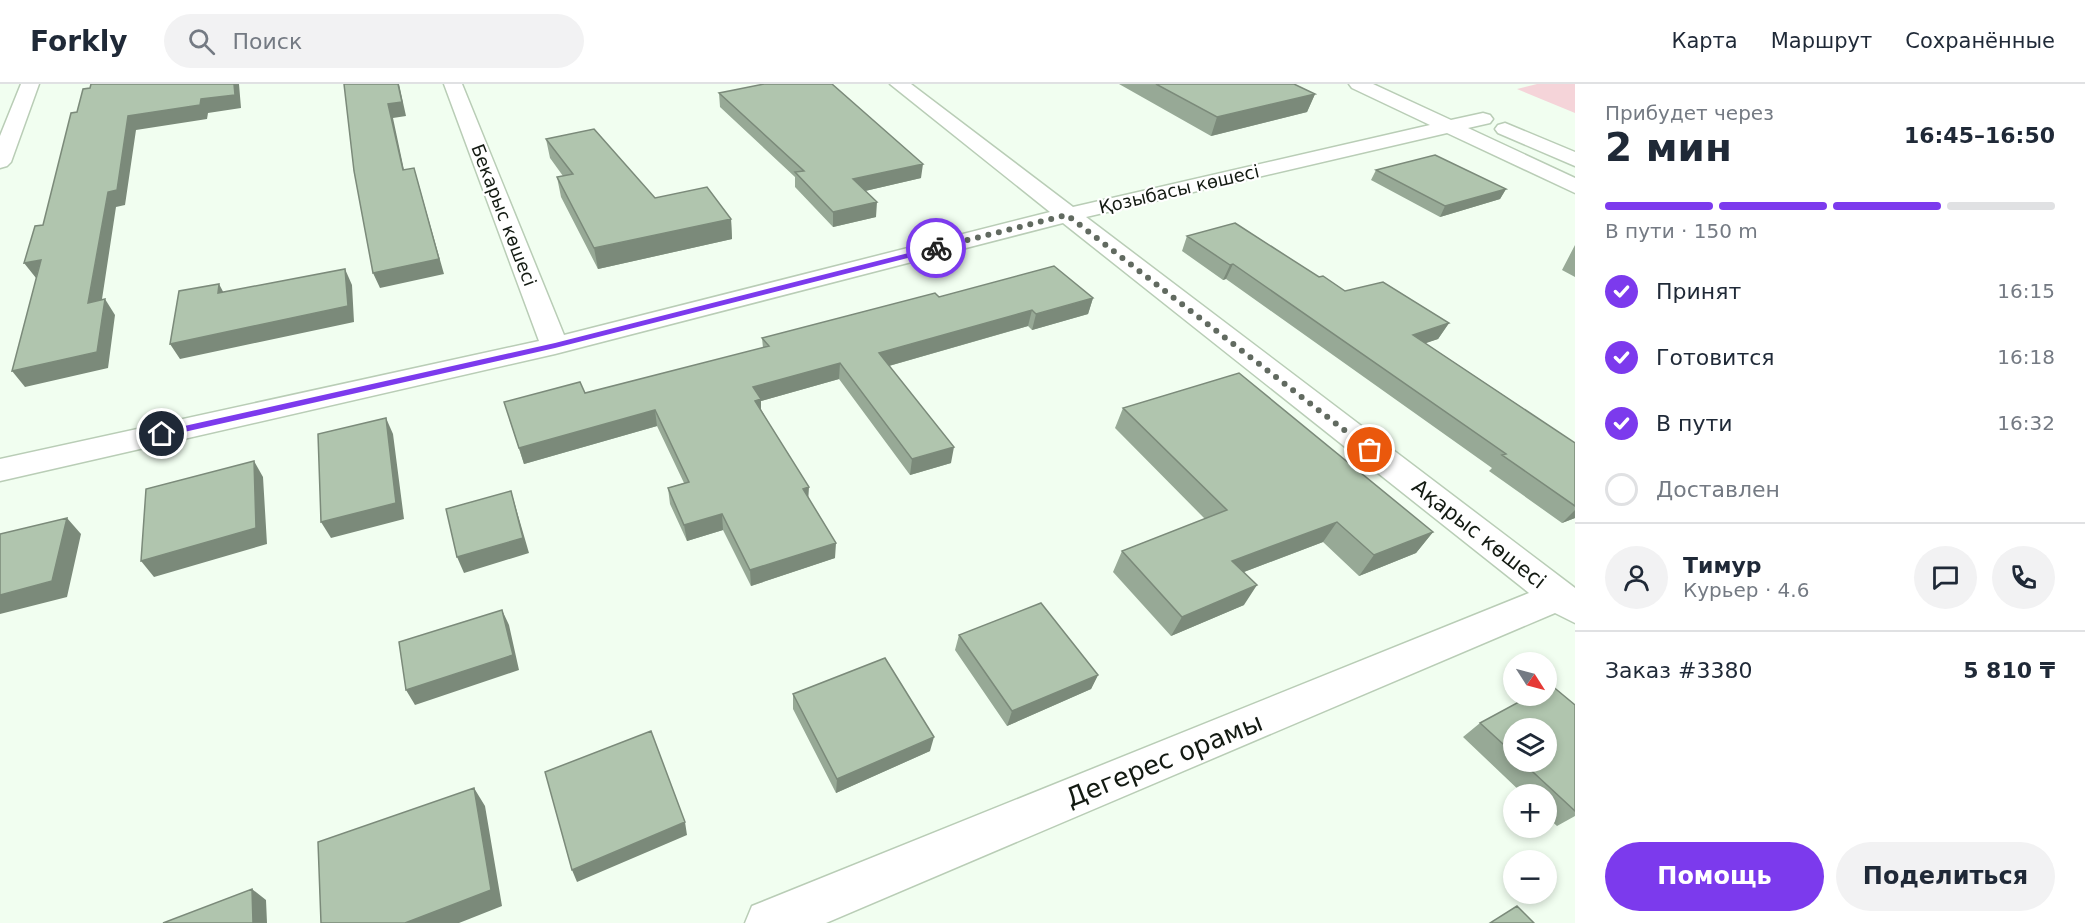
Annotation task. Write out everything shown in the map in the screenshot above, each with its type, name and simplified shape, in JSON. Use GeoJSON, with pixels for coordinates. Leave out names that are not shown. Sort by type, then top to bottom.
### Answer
{"type":"FeatureCollection","features":[{"type":"Feature","properties":{"kind":"street"},"geometry":{"type":"LineString","coordinates":[[0,162],[30,84]]}},
{"type":"Feature","properties":{"kind":"street","name":"Бекарыс көшесі"},"geometry":{"type":"LineString","coordinates":[[453,84],[555,346]]}},
{"type":"Feature","properties":{"kind":"street","name":"Ақарыс көшесі"},"geometry":{"type":"LineString","coordinates":[[899,84],[1567,602]]}},
{"type":"Feature","properties":{"kind":"street"},"geometry":{"type":"LineString","coordinates":[[1358,84],[1452,117],[1575,186]]}},
{"type":"Feature","properties":{"kind":"street","name":"Қозыбасы көшесі"},"geometry":{"type":"LineString","coordinates":[[0,470],[555,346],[1452,117],[1483,119],[1575,160]]}},
{"type":"Feature","properties":{"kind":"street","name":"Дегерес орамы"},"geometry":{"type":"LineString","coordinates":[[769,923],[1567,602]]}},
{"type":"Feature","properties":{"kind":"shaded area"},"geometry":{"type":"Polygon","coordinates":[[[1537,84],[1575,84],[1575,113],[1517,89],[1537,84]]]}},
{"type":"Feature","properties":{"kind":"building"},"geometry":{"type":"Polygon","coordinates":[[[91,84],[234,84],[235,95],[201,99],[200,105],[128,116],[117,190],[108,192],[88,303],[105,299],[97,352],[12,371],[41,260],[24,263],[35,226],[43,225],[71,113],[77,112],[83,89],[90,88],[91,84]]]}},
{"type":"Feature","properties":{"kind":"building"},"geometry":{"type":"Polygon","coordinates":[[[344,84],[398,84],[402,102],[388,104],[403,170],[414,168],[439,259],[373,273],[354,171],[344,84]]]}},
{"type":"Feature","properties":{"kind":"building"},"geometry":{"type":"Polygon","coordinates":[[[764,84],[832,84],[923,164],[853,179],[877,202],[833,212],[795,172],[804,171],[719,93],[764,84]]]}},
{"type":"Feature","properties":{"kind":"building"},"geometry":{"type":"Polygon","coordinates":[[[1156,84],[1294,84],[1315,94],[1217,117],[1156,84]]]}},
{"type":"Feature","properties":{"kind":"building"},"geometry":{"type":"Polygon","coordinates":[[[594,129],[655,198],[707,187],[731,219],[594,248],[557,177],[573,174],[546,139],[594,129]]]}},
{"type":"Feature","properties":{"kind":"building"},"geometry":{"type":"Polygon","coordinates":[[[1435,155],[1506,189],[1445,206],[1376,170],[1435,155]]]}},
{"type":"Feature","properties":{"kind":"building"},"geometry":{"type":"Polygon","coordinates":[[[1235,223],[1345,291],[1383,282],[1449,323],[1413,335],[1575,443],[1575,506],[1502,455],[1506,454],[1233,264],[1230,265],[1187,236],[1235,223]]]}},
{"type":"Feature","properties":{"kind":"building"},"geometry":{"type":"Polygon","coordinates":[[[1054,266],[1093,298],[1036,314],[1032,310],[879,353],[954,447],[912,459],[840,363],[753,387],[761,399],[755,401],[809,487],[803,489],[836,543],[750,570],[722,514],[684,525],[668,488],[689,482],[655,410],[519,448],[504,402],[580,382],[585,393],[769,346],[762,338],[935,293],[939,297],[1054,266]]]}},
{"type":"Feature","properties":{"kind":"building"},"geometry":{"type":"Polygon","coordinates":[[[345,269],[348,306],[170,344],[179,291],[219,284],[218,293],[345,269]]]}},
{"type":"Feature","properties":{"kind":"building"},"geometry":{"type":"Polygon","coordinates":[[[1239,373],[1433,532],[1374,555],[1337,522],[1232,561],[1257,585],[1182,617],[1122,551],[1227,510],[1123,408],[1239,373]]]}},
{"type":"Feature","properties":{"kind":"building"},"geometry":{"type":"Polygon","coordinates":[[[386,418],[396,503],[321,522],[318,434],[386,418]]]}},
{"type":"Feature","properties":{"kind":"building"},"geometry":{"type":"Polygon","coordinates":[[[254,461],[256,528],[141,561],[146,489],[254,461]]]}},
{"type":"Feature","properties":{"kind":"building"},"geometry":{"type":"Polygon","coordinates":[[[511,491],[523,538],[457,557],[446,509],[511,491]]]}},
{"type":"Feature","properties":{"kind":"building"},"geometry":{"type":"Polygon","coordinates":[[[67,518],[52,581],[0,595],[0,534],[67,518]]]}},
{"type":"Feature","properties":{"kind":"building"},"geometry":{"type":"Polygon","coordinates":[[[1041,603],[1098,675],[1012,711],[959,635],[1041,603]]]}},
{"type":"Feature","properties":{"kind":"building"},"geometry":{"type":"Polygon","coordinates":[[[502,610],[513,655],[406,690],[399,642],[502,610]]]}},
{"type":"Feature","properties":{"kind":"building"},"geometry":{"type":"Polygon","coordinates":[[[885,658],[934,737],[837,779],[793,694],[885,658]]]}},
{"type":"Feature","properties":{"kind":"building"},"geometry":{"type":"Polygon","coordinates":[[[1557,690],[1575,705],[1575,811],[1557,794],[1557,784],[1546,784],[1533,772],[1557,772],[1557,718],[1503,718],[1503,744],[1480,723],[1511,706],[1557,706],[1557,690]]]}},
{"type":"Feature","properties":{"kind":"building"},"geometry":{"type":"Polygon","coordinates":[[[651,731],[685,822],[572,870],[545,772],[651,731]]]}},
{"type":"Feature","properties":{"kind":"building"},"geometry":{"type":"Polygon","coordinates":[[[474,788],[491,890],[405,923],[321,923],[318,842],[474,788]]]}},
{"type":"Feature","properties":{"kind":"building"},"geometry":{"type":"Polygon","coordinates":[[[252,889],[253,923],[163,923],[252,889]]]}},
{"type":"Feature","properties":{"kind":"building"},"geometry":{"type":"Polygon","coordinates":[[[1517,906],[1534,923],[1490,923],[1517,906]]]}},
{"type":"Feature","properties":{"kind":"way so far"},"geometry":{"type":"LineString","coordinates":[[936,248],[1067,215],[1370,450]]}},
{"type":"Feature","properties":{"kind":"route"},"geometry":{"type":"LineString","coordinates":[[162,434],[555,346],[936,248]]}}]}
